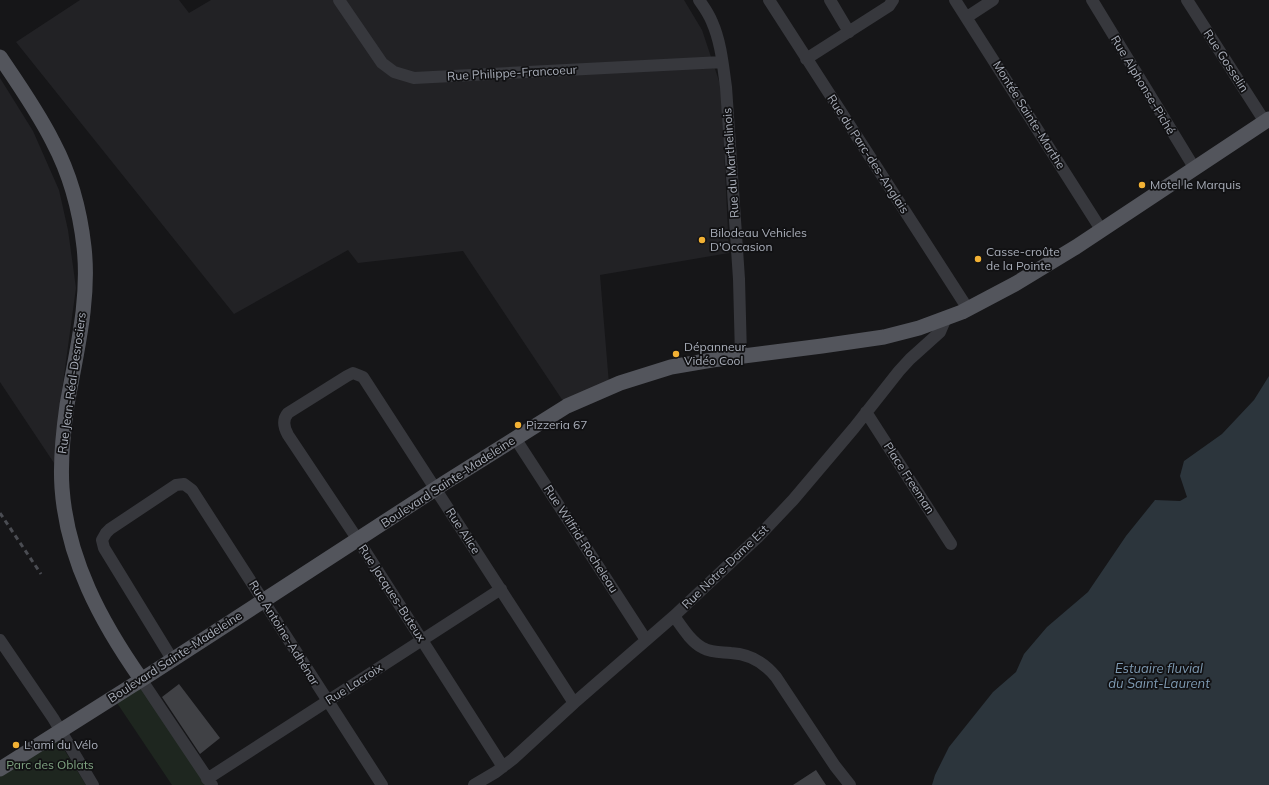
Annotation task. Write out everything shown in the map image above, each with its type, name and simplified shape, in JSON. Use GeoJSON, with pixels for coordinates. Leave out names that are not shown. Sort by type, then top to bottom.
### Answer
{"type":"FeatureCollection","features":[{"type":"Feature","properties":{"kind":"main road","name":"Rue Jean-Réal-Desrosiers"},"geometry":{"type":"LineString","coordinates":[[0,58],[36,112],[55,146],[68,178],[78,216],[84,253],[84,296],[80,335],[62,445],[61,471],[63,497],[69,533],[81,572],[105,622],[141,679]]}},
{"type":"Feature","properties":{"kind":"main road"},"geometry":{"type":"LineString","coordinates":[[968,309],[1035,272],[1102,230],[1267,121]]}},
{"type":"Feature","properties":{"kind":"main road","name":"Boulevard Sainte-Madeleine"},"geometry":{"type":"LineString","coordinates":[[0,769],[567,406],[620,383],[677,366],[884,337],[913,330],[968,309]]}},
{"type":"Feature","properties":{"kind":"street","name":"Rue Philippe-Francoeur"},"geometry":{"type":"LineString","coordinates":[[338,0],[382,63],[394,72],[414,78],[722,62]]}},
{"type":"Feature","properties":{"kind":"street","name":"Rue du Marthelinois"},"geometry":{"type":"LineString","coordinates":[[699,0],[715,28],[722,62],[728,105],[740,302],[741,356]]}},
{"type":"Feature","properties":{"kind":"street","name":"Rue du Parc-des-Anglais"},"geometry":{"type":"LineString","coordinates":[[768,0],[968,309]]}},
{"type":"Feature","properties":{"kind":"street"},"geometry":{"type":"LineString","coordinates":[[830,0],[849,32]]}},
{"type":"Feature","properties":{"kind":"street"},"geometry":{"type":"LineString","coordinates":[[806,59],[889,6],[893,0]]}},
{"type":"Feature","properties":{"kind":"street","name":"Montée Sainte-Marthe"},"geometry":{"type":"LineString","coordinates":[[955,0],[1102,230]]}},
{"type":"Feature","properties":{"kind":"street"},"geometry":{"type":"LineString","coordinates":[[967,18],[992,0]]}},
{"type":"Feature","properties":{"kind":"street","name":"Rue Alphonse-Piché"},"geometry":{"type":"LineString","coordinates":[[1092,0],[1195,169]]}},
{"type":"Feature","properties":{"kind":"street","name":"Rue Gosselin"},"geometry":{"type":"LineString","coordinates":[[1187,0],[1267,121]]}},
{"type":"Feature","properties":{"kind":"street","name":"Rue Notre-Dame Est"},"geometry":{"type":"LineString","coordinates":[[474,785],[503,767],[674,616],[736,558],[777,517],[910,359],[940,332],[946,318]]}},
{"type":"Feature","properties":{"kind":"street","name":"Rue Alice"},"geometry":{"type":"LineString","coordinates":[[285,418],[294,408],[347,376],[353,373],[360,375],[365,380],[574,703]]}},
{"type":"Feature","properties":{"kind":"street","name":"Place Freeman"},"geometry":{"type":"LineString","coordinates":[[866,412],[951,544]]}},
{"type":"Feature","properties":{"kind":"street","name":"Rue Jacques-Buteux"},"geometry":{"type":"LineString","coordinates":[[285,418],[284,423],[288,435],[423,640],[503,767]]}},
{"type":"Feature","properties":{"kind":"street","name":"Rue Wilfrid-Rocheleau"},"geometry":{"type":"LineString","coordinates":[[515,438],[646,640]]}},
{"type":"Feature","properties":{"kind":"street","name":"Rue Antoine-Adhénar"},"geometry":{"type":"LineString","coordinates":[[172,659],[104,548],[102,540],[110,529],[176,485],[184,484],[192,490],[264,600],[327,702],[382,785]]}},
{"type":"Feature","properties":{"kind":"street","name":"Rue Lacroix"},"geometry":{"type":"LineString","coordinates":[[210,782],[327,702],[501,590]]}},
{"type":"Feature","properties":{"kind":"street"},"geometry":{"type":"LineString","coordinates":[[674,616],[696,644],[704,649],[713,652],[744,655],[757,660],[768,668],[776,677],[835,766],[850,785]]}},
{"type":"Feature","properties":{"kind":"street"},"geometry":{"type":"LineString","coordinates":[[0,640],[61,730],[93,785]]}},
{"type":"Feature","properties":{"kind":"street","name":"Rue Jean-Réal-Desrosiers"},"geometry":{"type":"LineString","coordinates":[[141,679],[210,782]]}},
{"type":"Feature","properties":{"kind":"shaded area"},"geometry":{"type":"Polygon","coordinates":[[[80,0],[179,0],[189,13],[211,0],[684,0],[702,30],[721,87],[729,253],[600,275],[609,384],[565,404],[463,251],[358,263],[348,250],[234,314],[16,42],[80,0]]]}},
{"type":"Feature","properties":{"kind":"shaded area"},"geometry":{"type":"Polygon","coordinates":[[[0,78],[33,131],[59,190],[68,230],[76,288],[59,412],[54,463],[0,382],[0,78]]]}},
{"type":"Feature","properties":{"kind":"green space"},"geometry":{"type":"Polygon","coordinates":[[[141,684],[208,785],[172,785],[115,700],[141,684]]]}},
{"type":"Feature","properties":{"kind":"green space","name":"Parc des Oblats"},"geometry":{"type":"Polygon","coordinates":[[[57,738],[86,785],[0,785],[0,774],[57,738]]]}},
{"type":"Feature","properties":{"kind":"water","name":"Estuaire fluvial du Saint-Laurent"},"geometry":{"type":"Polygon","coordinates":[[[1269,376],[1269,785],[932,785],[935,775],[949,747],[993,692],[1016,672],[1024,654],[1047,627],[1088,592],[1126,536],[1155,500],[1180,501],[1187,497],[1180,476],[1184,461],[1222,434],[1254,400],[1269,376]]]}},
{"type":"Feature","properties":{"kind":"building"},"geometry":{"type":"Polygon","coordinates":[[[179,684],[220,738],[200,754],[162,697],[179,684]]]}},
{"type":"Feature","properties":{"kind":"building"},"geometry":{"type":"Polygon","coordinates":[[[816,770],[826,785],[793,785],[816,770]]]}},
{"type":"Feature","properties":{"kind":"railway"},"geometry":{"type":"LineString","coordinates":[[0,513],[41,574]]}},
{"type":"Feature","properties":{"kind":"place","name":"Motel le Marquis"},"geometry":{"type":"Point","coordinates":[1142,185]}},
{"type":"Feature","properties":{"kind":"place","name":"Bilodeau Vehicles D'Occasion"},"geometry":{"type":"Point","coordinates":[702,240]}},
{"type":"Feature","properties":{"kind":"place","name":"Casse-croûte de la Pointe"},"geometry":{"type":"Point","coordinates":[978,259]}},
{"type":"Feature","properties":{"kind":"place","name":"Dépanneur Vidéo Cool"},"geometry":{"type":"Point","coordinates":[676,354]}},
{"type":"Feature","properties":{"kind":"place","name":"Pizzeria 67"},"geometry":{"type":"Point","coordinates":[518,425]}},
{"type":"Feature","properties":{"kind":"place","name":"L'ami du Vélo"},"geometry":{"type":"Point","coordinates":[16,745]}}]}
